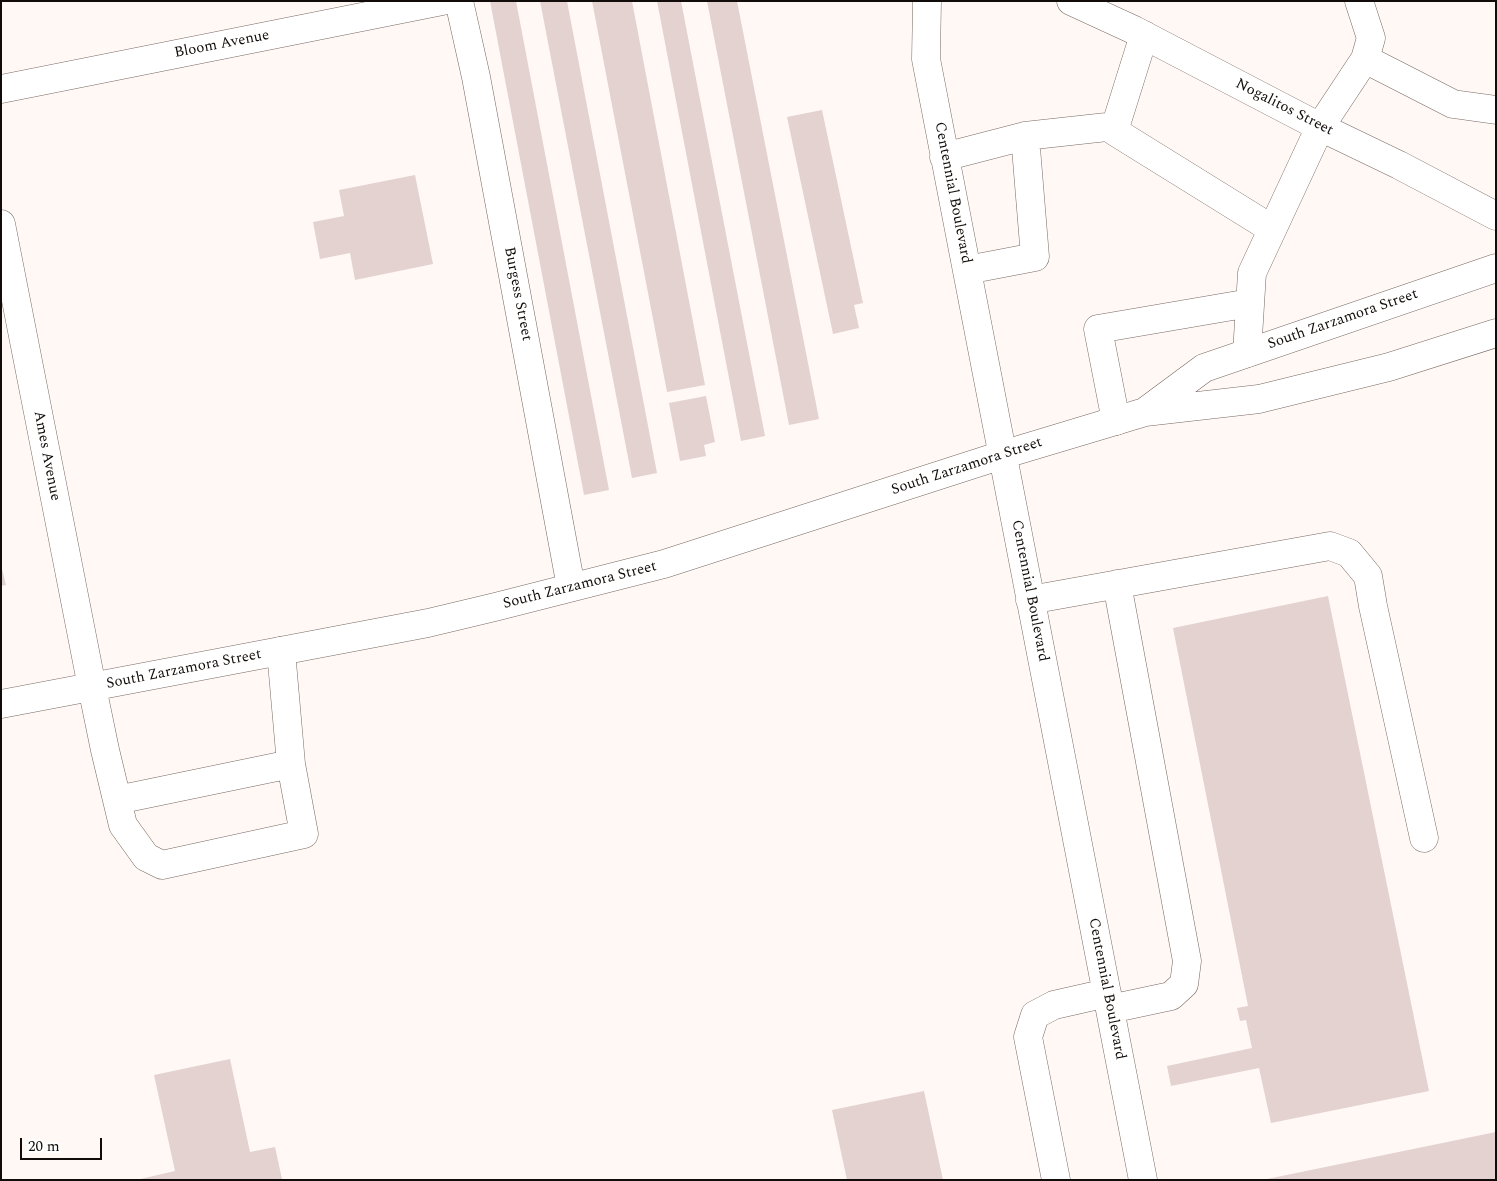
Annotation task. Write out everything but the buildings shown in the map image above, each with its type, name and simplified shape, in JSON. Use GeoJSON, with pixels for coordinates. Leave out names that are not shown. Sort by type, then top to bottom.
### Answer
{"type":"FeatureCollection","features":[{"type":"Feature","properties":{"kind":"street","name":"Bloom Avenue"},"geometry":{"type":"LineString","coordinates":[[1,89],[442,1]]}},
{"type":"Feature","properties":{"kind":"street","name":"Burgess Street"},"geometry":{"type":"LineString","coordinates":[[459,1],[476,76],[572,587]]}},
{"type":"Feature","properties":{"kind":"street","name":"Centennial Boulevard"},"geometry":{"type":"LineString","coordinates":[[927,1],[926,59],[1143,1180]]}},
{"type":"Feature","properties":{"kind":"street","name":"Nogalitos Street"},"geometry":{"type":"LineString","coordinates":[[1071,1],[1144,35],[1496,216]]}},
{"type":"Feature","properties":{"kind":"street"},"geometry":{"type":"LineString","coordinates":[[1247,353],[1252,273],[1320,127],[1365,58],[1371,38],[1359,1]]}},
{"type":"Feature","properties":{"kind":"street"},"geometry":{"type":"LineString","coordinates":[[1144,35],[1114,131],[1272,229]]}},
{"type":"Feature","properties":{"kind":"street"},"geometry":{"type":"LineString","coordinates":[[1365,58],[1454,104],[1496,110]]}},
{"type":"Feature","properties":{"kind":"street"},"geometry":{"type":"LineString","coordinates":[[944,157],[1025,136],[1116,126]]}},
{"type":"Feature","properties":{"kind":"street"},"geometry":{"type":"LineString","coordinates":[[967,270],[1035,257],[1025,136]]}},
{"type":"Feature","properties":{"kind":"street","name":"Ames Avenue"},"geometry":{"type":"LineString","coordinates":[[1,224],[104,750],[123,825],[146,857],[162,865],[304,834],[291,764]]}},
{"type":"Feature","properties":{"kind":"street","name":"South Zarzamora Street"},"geometry":{"type":"LineString","coordinates":[[1145,412],[1204,368],[1496,268]]}},
{"type":"Feature","properties":{"kind":"street"},"geometry":{"type":"LineString","coordinates":[[1116,421],[1098,329],[1250,303]]}},
{"type":"Feature","properties":{"kind":"street","name":"South Zarzamora Street"},"geometry":{"type":"LineString","coordinates":[[1,704],[428,623],[495,608],[664,564],[1002,455],[1145,412],[1259,399],[1389,367],[1496,333]]}},
{"type":"Feature","properties":{"kind":"street"},"geometry":{"type":"LineString","coordinates":[[1030,600],[1330,546],[1349,553],[1368,576],[1424,838]]}},
{"type":"Feature","properties":{"kind":"street"},"geometry":{"type":"LineString","coordinates":[[1056,1180],[1028,1037],[1035,1015],[1054,1005],[1171,996],[1184,984],[1187,961],[1117,584]]}},
{"type":"Feature","properties":{"kind":"street"},"geometry":{"type":"LineString","coordinates":[[118,800],[291,764],[281,651]]}}]}
